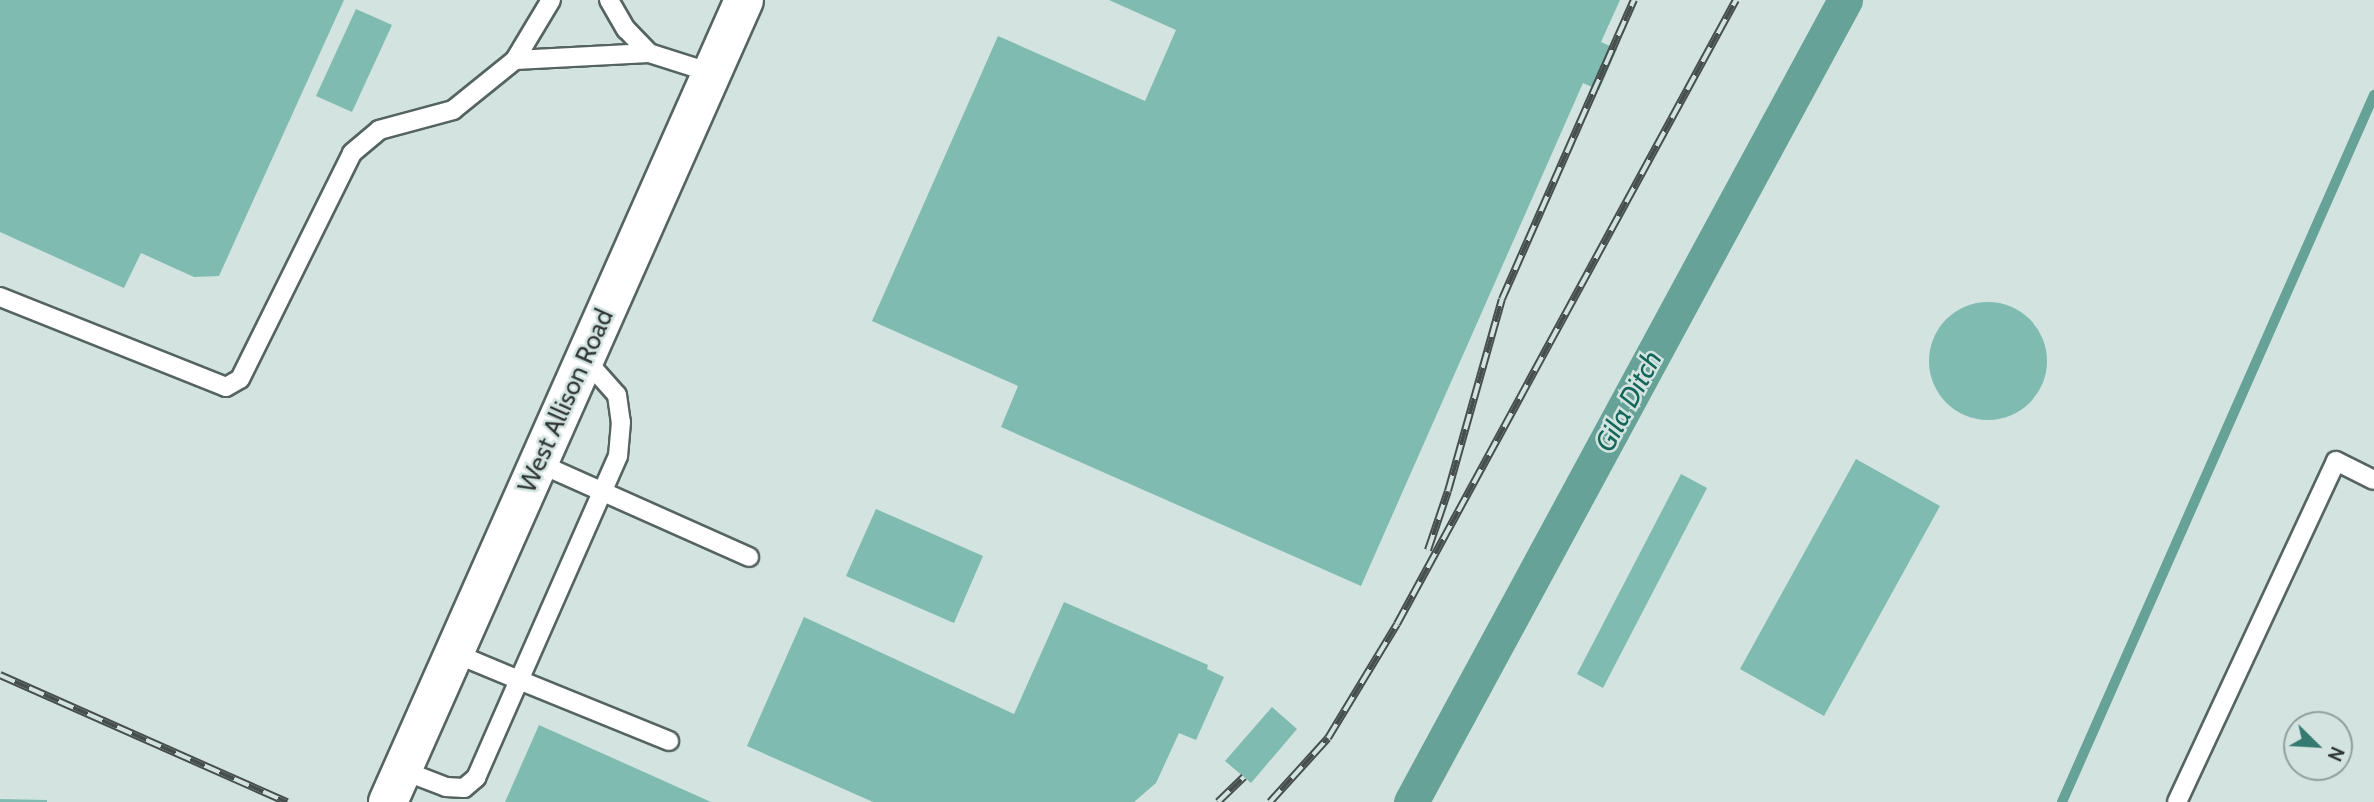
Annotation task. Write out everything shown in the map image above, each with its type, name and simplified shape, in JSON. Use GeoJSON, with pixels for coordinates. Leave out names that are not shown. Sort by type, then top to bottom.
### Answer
{"type":"FeatureCollection","features":[{"type":"Feature","properties":{"kind":"street","name":"West Allison Road"},"geometry":{"type":"LineString","coordinates":[[395,786],[744,0]]}},
{"type":"Feature","properties":{"kind":"lane"},"geometry":{"type":"LineString","coordinates":[[0,297],[226,387],[240,379],[352,153],[379,130],[453,110],[515,60],[551,0]]}},
{"type":"Feature","properties":{"kind":"lane"},"geometry":{"type":"LineString","coordinates":[[609,0],[626,30],[649,54]]}},
{"type":"Feature","properties":{"kind":"lane"},"geometry":{"type":"LineString","coordinates":[[515,60],[649,54],[712,74]]}},
{"type":"Feature","properties":{"kind":"lane"},"geometry":{"type":"LineString","coordinates":[[395,786],[464,788],[476,778],[618,456],[621,422],[617,395],[585,359]]}},
{"type":"Feature","properties":{"kind":"lane"},"geometry":{"type":"LineString","coordinates":[[2177,802],[2336,461],[2374,480]]}},
{"type":"Feature","properties":{"kind":"lane"},"geometry":{"type":"LineString","coordinates":[[538,463],[748,557]]}},
{"type":"Feature","properties":{"kind":"lane"},"geometry":{"type":"LineString","coordinates":[[454,653],[669,741]]}},
{"type":"Feature","properties":{"kind":"building"},"geometry":{"type":"Polygon","coordinates":[[[0,0],[344,0],[219,276],[194,277],[141,253],[124,288],[0,232],[0,0]]]}},
{"type":"Feature","properties":{"kind":"building"},"geometry":{"type":"Polygon","coordinates":[[[1109,0],[1620,0],[1601,42],[1617,49],[1599,90],[1583,83],[1361,586],[1001,427],[1018,386],[872,321],[998,36],[1145,101],[1176,30],[1109,0]]]}},
{"type":"Feature","properties":{"kind":"building"},"geometry":{"type":"Polygon","coordinates":[[[356,9],[392,25],[352,112],[316,96],[356,9]]]}},
{"type":"Feature","properties":{"kind":"building"},"geometry":{"type":"Polygon","coordinates":[[[1988,302],[2011,306],[2030,319],[2043,338],[2047,361],[2043,384],[2030,403],[2011,416],[1988,420],[1965,416],[1946,403],[1933,384],[1929,361],[1933,338],[1946,319],[1965,306],[1988,302]]]}},
{"type":"Feature","properties":{"kind":"building"},"geometry":{"type":"Polygon","coordinates":[[[1856,459],[1940,506],[1824,716],[1740,669],[1856,459]]]}},
{"type":"Feature","properties":{"kind":"building"},"geometry":{"type":"Polygon","coordinates":[[[1681,474],[1707,488],[1603,688],[1577,674],[1681,474]]]}},
{"type":"Feature","properties":{"kind":"building"},"geometry":{"type":"Polygon","coordinates":[[[876,509],[983,556],[954,623],[846,576],[876,509]]]}},
{"type":"Feature","properties":{"kind":"building"},"geometry":{"type":"Polygon","coordinates":[[[1064,602],[1208,665],[1207,669],[1224,677],[1196,740],[1179,733],[1156,783],[1134,802],[873,802],[747,746],[804,617],[1014,714],[1064,602]]]}},
{"type":"Feature","properties":{"kind":"building"},"geometry":{"type":"Polygon","coordinates":[[[1272,707],[1297,729],[1251,783],[1225,761],[1272,707]]]}},
{"type":"Feature","properties":{"kind":"building"},"geometry":{"type":"Polygon","coordinates":[[[539,725],[711,802],[505,802],[539,725]]]}},
{"type":"Feature","properties":{"kind":"building"},"geometry":{"type":"Polygon","coordinates":[[[0,799],[47,800],[47,802],[0,802],[0,799]]]}},
{"type":"Feature","properties":{"kind":"waterway","name":"Gila Ditch"},"geometry":{"type":"LineString","coordinates":[[1411,802],[1845,0]]}},
{"type":"Feature","properties":{"kind":"waterway"},"geometry":{"type":"LineString","coordinates":[[2062,802],[2374,95]]}},
{"type":"Feature","properties":{"kind":"railway"},"geometry":{"type":"LineString","coordinates":[[1428,550],[1448,491],[1502,299],[1634,0]]}},
{"type":"Feature","properties":{"kind":"railway"},"geometry":{"type":"LineString","coordinates":[[1270,802],[1328,738],[1397,624],[1736,0]]}},
{"type":"Feature","properties":{"kind":"railway"},"geometry":{"type":"LineString","coordinates":[[0,675],[287,802]]}},
{"type":"Feature","properties":{"kind":"railway"},"geometry":{"type":"LineString","coordinates":[[1218,802],[1244,777]]}}]}
